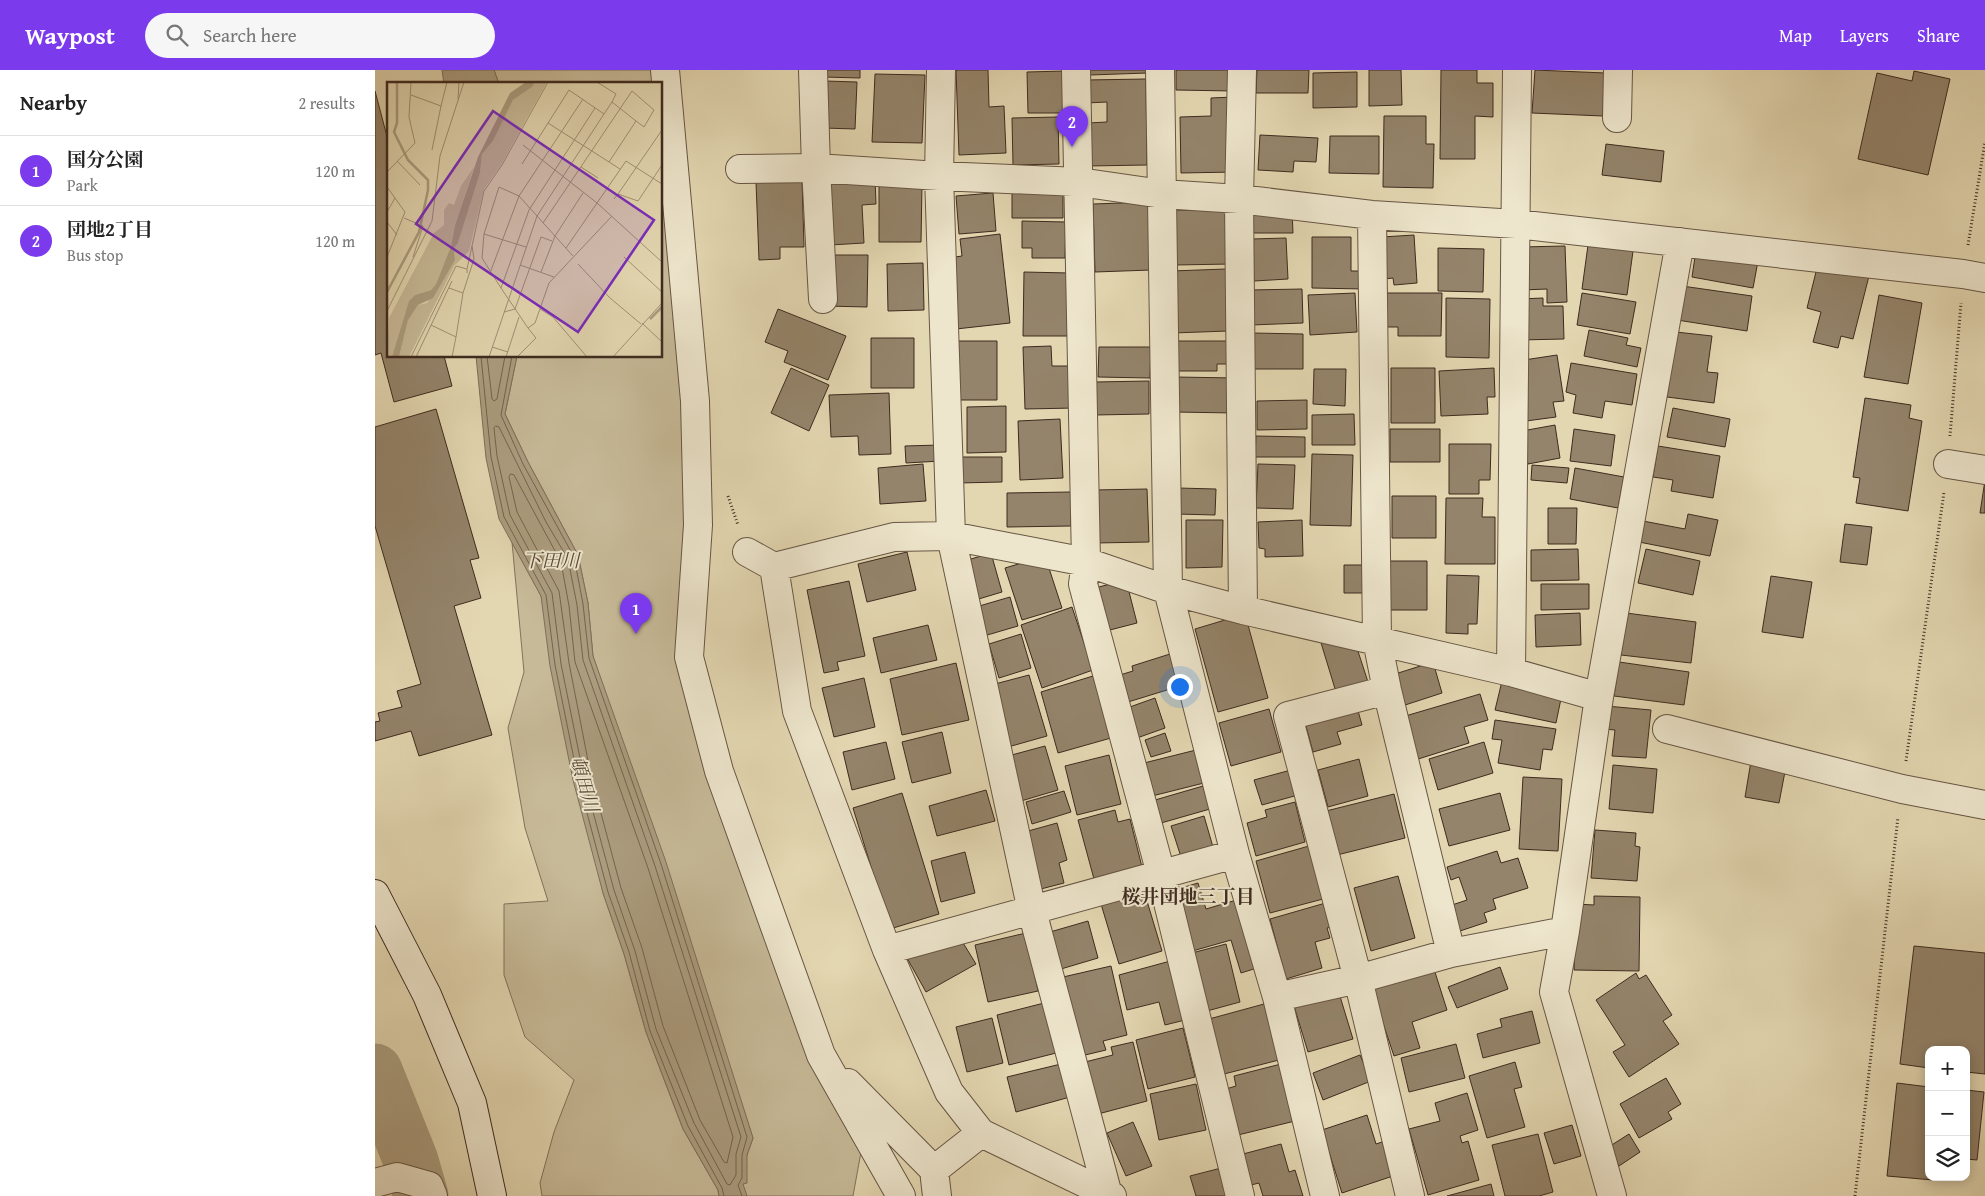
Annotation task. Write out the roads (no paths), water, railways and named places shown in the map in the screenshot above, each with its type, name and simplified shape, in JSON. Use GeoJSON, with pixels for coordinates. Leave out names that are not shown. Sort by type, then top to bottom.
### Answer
{"type":"FeatureCollection","features":[{"type":"Feature","properties":{"kind":"street"},"geometry":{"type":"LineString","coordinates":[[665,70],[695,401],[698,525],[689,657],[719,771],[821,1055],[901,1196]]}},
{"type":"Feature","properties":{"kind":"street"},"geometry":{"type":"LineString","coordinates":[[813,70],[823,299]]}},
{"type":"Feature","properties":{"kind":"street"},"geometry":{"type":"LineString","coordinates":[[941,70],[939,176],[951,536],[1032,912],[1110,1195]]}},
{"type":"Feature","properties":{"kind":"street"},"geometry":{"type":"LineString","coordinates":[[1076,70],[1086,562],[1083,584],[1161,874],[1240,1196]]}},
{"type":"Feature","properties":{"kind":"street"},"geometry":{"type":"LineString","coordinates":[[1160,70],[1168,590],[1235,854],[1277,997],[1325,1196]]}},
{"type":"Feature","properties":{"kind":"street"},"geometry":{"type":"LineString","coordinates":[[1242,70],[1239,199],[1243,610]]}},
{"type":"Feature","properties":{"kind":"street"},"geometry":{"type":"LineString","coordinates":[[1511,672],[1517,70]]}},
{"type":"Feature","properties":{"kind":"street"},"geometry":{"type":"LineString","coordinates":[[1617,118],[1618,70]]}},
{"type":"Feature","properties":{"kind":"street"},"geometry":{"type":"LineString","coordinates":[[739,169],[816,168],[1079,182],[1162,194],[1239,199],[1372,214],[1515,224],[1974,276]]}},
{"type":"Feature","properties":{"kind":"street"},"geometry":{"type":"LineString","coordinates":[[1372,214],[1377,640],[1387,690],[1451,953]]}},
{"type":"Feature","properties":{"kind":"street"},"geometry":{"type":"LineString","coordinates":[[1612,1196],[1554,992],[1565,931],[1599,697],[1680,242]]}},
{"type":"Feature","properties":{"kind":"street"},"geometry":{"type":"LineString","coordinates":[[1948,464],[1985,470]]}},
{"type":"Feature","properties":{"kind":"street"},"geometry":{"type":"LineString","coordinates":[[747,552],[774,567],[894,537],[951,536],[1086,562],[1168,590],[1243,610],[1511,672],[1599,697]]}},
{"type":"Feature","properties":{"kind":"street"},"geometry":{"type":"LineString","coordinates":[[774,567],[797,711],[887,950],[949,1092],[981,1133],[1110,1195]]}},
{"type":"Feature","properties":{"kind":"street"},"geometry":{"type":"LineString","coordinates":[[1387,690],[1288,716],[1358,979],[1409,1196]]}},
{"type":"Feature","properties":{"kind":"street"},"geometry":{"type":"LineString","coordinates":[[1667,729],[1902,789],[1985,805]]}},
{"type":"Feature","properties":{"kind":"street"},"geometry":{"type":"LineString","coordinates":[[887,950],[1032,912],[1235,854]]}},
{"type":"Feature","properties":{"kind":"street"},"geometry":{"type":"LineString","coordinates":[[375,894],[427,995],[472,1103],[492,1196]]}},
{"type":"Feature","properties":{"kind":"street"},"geometry":{"type":"LineString","coordinates":[[1277,997],[1358,979],[1451,953],[1565,931]]}},
{"type":"Feature","properties":{"kind":"street"},"geometry":{"type":"LineString","coordinates":[[821,1055],[935,1183],[981,1133]]}},
{"type":"Feature","properties":{"kind":"street"},"geometry":{"type":"LineString","coordinates":[[375,1183],[397,1177],[429,1186],[433,1196]]}},
{"type":"Feature","properties":{"kind":"water"},"geometry":{"type":"Polygon","coordinates":[[[442,70],[494,70],[498,82],[444,82],[442,70]]]}},
{"type":"Feature","properties":{"kind":"water"},"geometry":{"type":"Polygon","coordinates":[[[476,358],[517,358],[505,414],[528,462],[578,555],[588,603],[593,656],[666,862],[753,1138],[747,1155],[747,1183],[743,1184],[747,1196],[719,1196],[718,1190],[683,1129],[646,1032],[624,954],[603,893],[573,780],[550,666],[541,596],[499,519],[486,458],[476,358]]]}},
{"type":"Feature","properties":{"kind":"waterway"},"geometry":{"type":"LineString","coordinates":[[375,1071],[411,1161],[421,1196]]}},
{"type":"Feature","properties":{"kind":"place","name":"団地2丁目"},"geometry":{"type":"Point","coordinates":[1072,147]}},
{"type":"Feature","properties":{"kind":"place","name":"国分公園"},"geometry":{"type":"Point","coordinates":[636,634]}},
{"type":"Feature","properties":{"kind":"district","name":"桜井団地三丁目"},"geometry":{"type":"Point","coordinates":[1188,896]}},
{"type":"Feature","properties":{"kind":"water label","name":"下田川"},"geometry":{"type":"Point","coordinates":[551,560]}},
{"type":"Feature","properties":{"kind":"water label","name":"頓田川"},"geometry":{"type":"Point","coordinates":[585,784]}}]}
